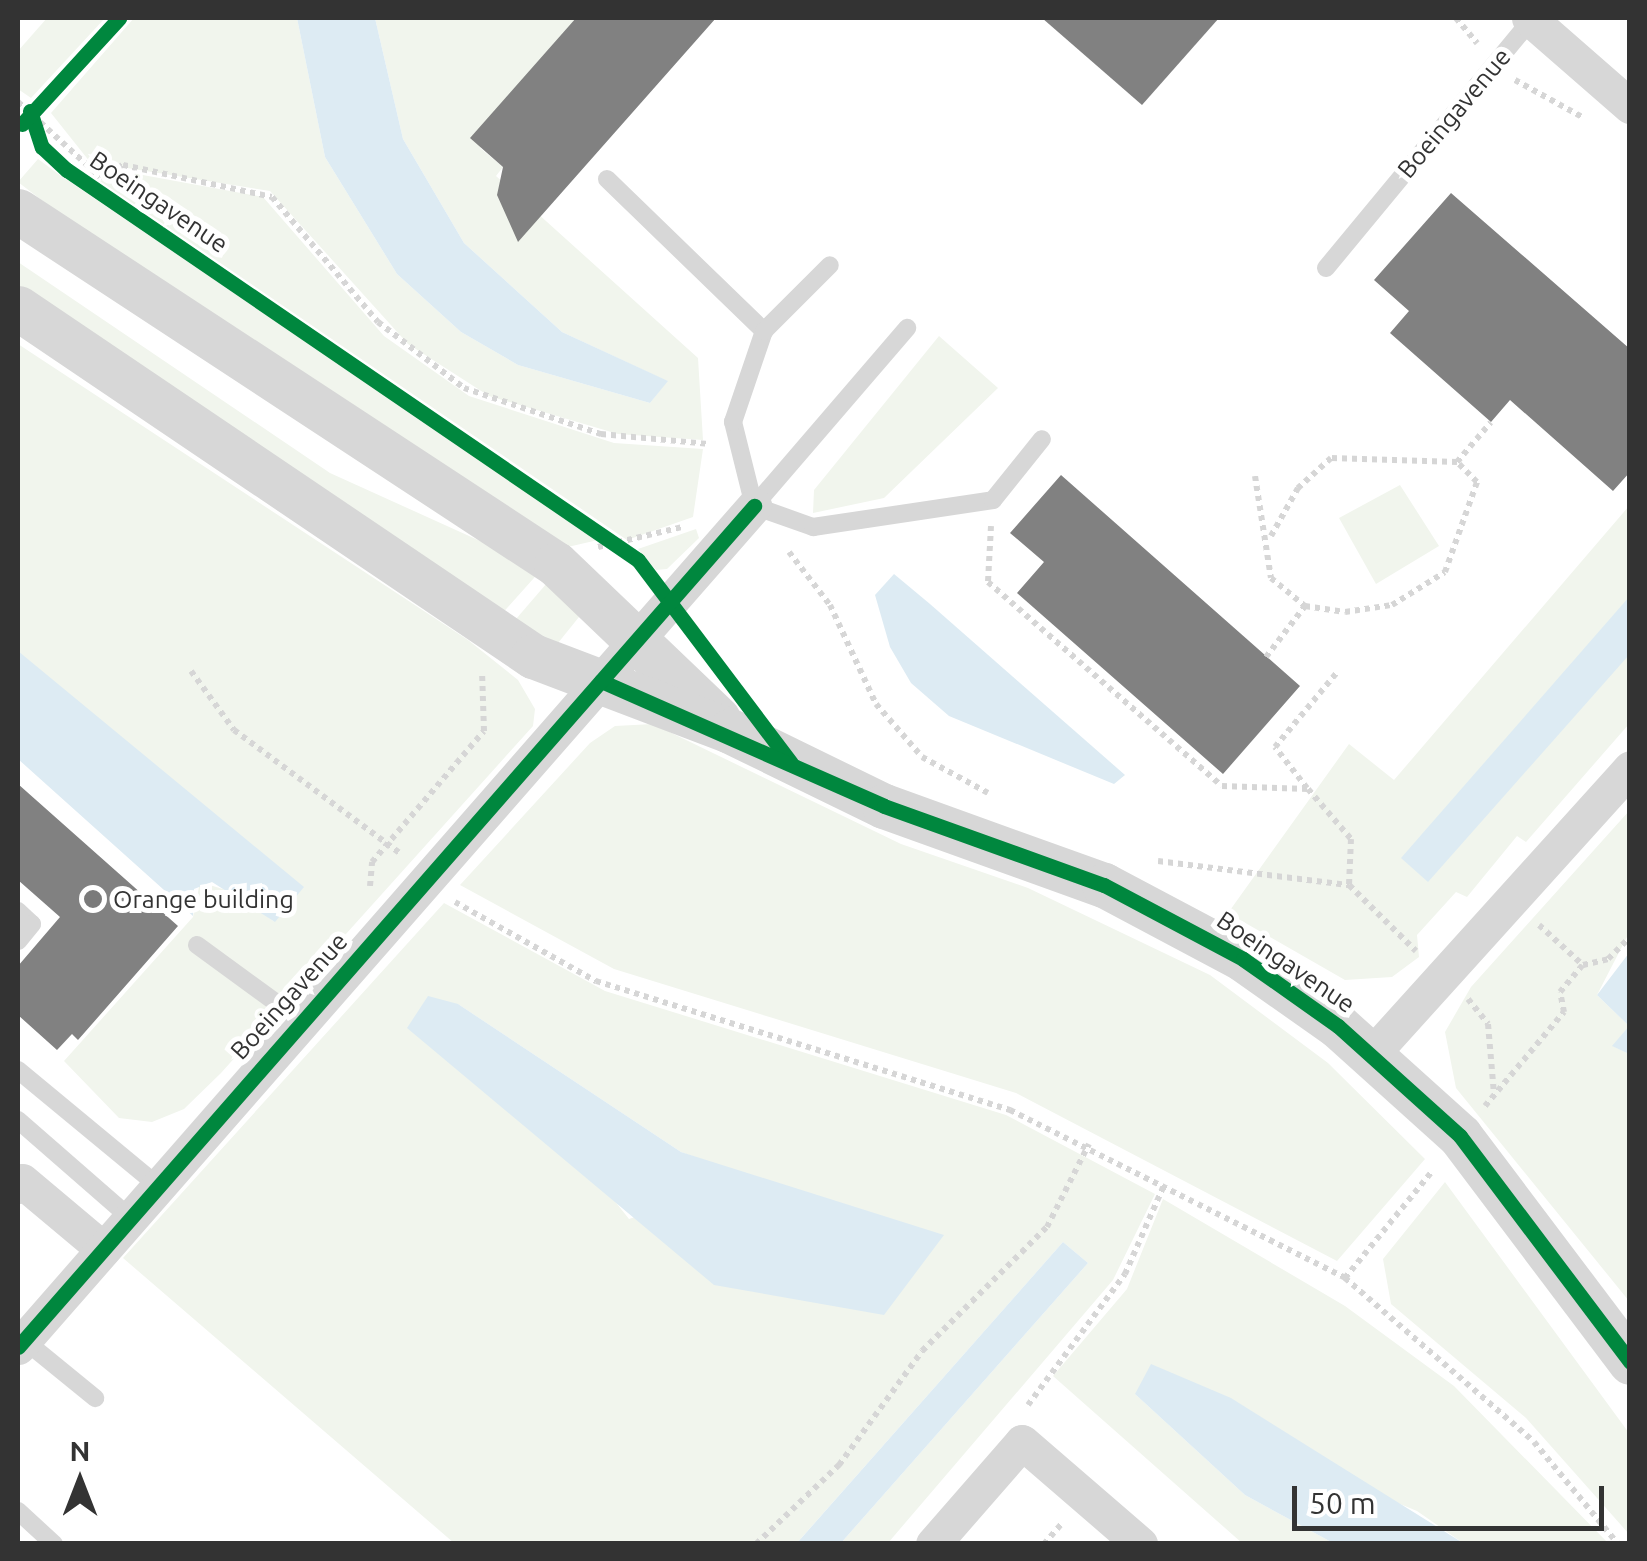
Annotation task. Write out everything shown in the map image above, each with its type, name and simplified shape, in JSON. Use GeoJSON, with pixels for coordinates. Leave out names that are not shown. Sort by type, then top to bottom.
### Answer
{"type":"FeatureCollection","features":[{"type":"Feature","properties":{"kind":"street"},"geometry":{"type":"LineString","coordinates":[[1530,19],[1614,114]]}},
{"type":"Feature","properties":{"kind":"street","name":"Boeingavenue"},"geometry":{"type":"LineString","coordinates":[[18,211],[556,564],[634,634],[730,731]]}},
{"type":"Feature","properties":{"kind":"street","name":"Boeingavenue"},"geometry":{"type":"LineString","coordinates":[[18,308],[512,645],[730,731],[884,806],[1170,917],[1372,1054],[1460,1136],[1630,1362]]}},
{"type":"Feature","properties":{"kind":"street","name":"Boeingavenue"},"geometry":{"type":"LineString","coordinates":[[21,1344],[128,1216],[600,681],[634,634],[754,506]]}},
{"type":"Feature","properties":{"kind":"street"},"geometry":{"type":"LineString","coordinates":[[1372,1054],[1454,986],[1630,768]]}},
{"type":"Feature","properties":{"kind":"street"},"geometry":{"type":"LineString","coordinates":[[18,1186],[22,1181],[103,1249]]}},
{"type":"Feature","properties":{"kind":"street"},"geometry":{"type":"LineString","coordinates":[[933,1544],[1022,1442],[1140,1544]]}},
{"type":"Feature","properties":{"kind":"lane","name":"Boeingavenue"},"geometry":{"type":"LineString","coordinates":[[1326,268],[1530,19]]}},
{"type":"Feature","properties":{"kind":"lane"},"geometry":{"type":"LineString","coordinates":[[608,180],[764,331]]}},
{"type":"Feature","properties":{"kind":"lane"},"geometry":{"type":"LineString","coordinates":[[830,266],[764,331],[733,422],[754,506],[814,527],[992,500],[1042,439]]}},
{"type":"Feature","properties":{"kind":"lane","name":"Boeingavenue"},"geometry":{"type":"LineString","coordinates":[[754,506],[908,328]]}},
{"type":"Feature","properties":{"kind":"lane"},"geometry":{"type":"LineString","coordinates":[[18,911],[32,924],[18,940]]}},
{"type":"Feature","properties":{"kind":"lane"},"geometry":{"type":"LineString","coordinates":[[197,945],[300,1020]]}},
{"type":"Feature","properties":{"kind":"lane"},"geometry":{"type":"LineString","coordinates":[[18,1070],[156,1184]]}},
{"type":"Feature","properties":{"kind":"lane"},"geometry":{"type":"LineString","coordinates":[[18,1120],[128,1216]]}},
{"type":"Feature","properties":{"kind":"lane"},"geometry":{"type":"LineString","coordinates":[[21,1344],[95,1398]]}},
{"type":"Feature","properties":{"kind":"lane"},"geometry":{"type":"LineString","coordinates":[[18,1511],[54,1544]]}},
{"type":"Feature","properties":{"kind":"path"},"geometry":{"type":"LineString","coordinates":[[1456,18],[1526,90],[1614,114]]}},
{"type":"Feature","properties":{"kind":"path"},"geometry":{"type":"LineString","coordinates":[[18,130],[22,109],[47,100]]}},
{"type":"Feature","properties":{"kind":"path"},"geometry":{"type":"LineString","coordinates":[[1458,462],[1491,422]]}},
{"type":"Feature","properties":{"kind":"path"},"geometry":{"type":"LineString","coordinates":[[1255,476],[1271,536],[1270,578],[1305,606],[1392,605],[1445,572],[1478,482],[1458,462],[1332,458],[1298,488],[1271,536]]}},
{"type":"Feature","properties":{"kind":"path"},"geometry":{"type":"LineString","coordinates":[[992,500],[988,582],[1222,786],[1308,789]]}},
{"type":"Feature","properties":{"kind":"path"},"geometry":{"type":"LineString","coordinates":[[754,506],[830,605],[876,704],[922,758],[1000,798]]}},
{"type":"Feature","properties":{"kind":"path"},"geometry":{"type":"LineString","coordinates":[[594,527],[670,597]]}},
{"type":"Feature","properties":{"kind":"path"},"geometry":{"type":"LineString","coordinates":[[1266,657],[1305,606]]}},
{"type":"Feature","properties":{"kind":"path"},"geometry":{"type":"LineString","coordinates":[[191,672],[234,730],[389,843]]}},
{"type":"Feature","properties":{"kind":"path"},"geometry":{"type":"LineString","coordinates":[[1338,672],[1275,747],[1351,839],[1349,885]]}},
{"type":"Feature","properties":{"kind":"path"},"geometry":{"type":"LineString","coordinates":[[1148,857],[1349,885],[1488,1024],[1494,1096]]}},
{"type":"Feature","properties":{"kind":"path"},"geometry":{"type":"LineString","coordinates":[[449,898],[596,981],[952,1088],[1089,1144],[1346,1278],[1436,1349],[1534,1442],[1618,1544]]}},
{"type":"Feature","properties":{"kind":"path"},"geometry":{"type":"LineString","coordinates":[[1534,921],[1582,965]]}},
{"type":"Feature","properties":{"kind":"path"},"geometry":{"type":"LineString","coordinates":[[756,1544],[839,1464],[922,1351],[1047,1226],[1089,1144]]}},
{"type":"Feature","properties":{"kind":"path"},"geometry":{"type":"LineString","coordinates":[[1022,1442],[1026,1408],[1125,1274],[1166,1183]]}},
{"type":"Feature","properties":{"kind":"shaded area"},"geometry":{"type":"Polygon","coordinates":[[[47,18],[105,18],[31,98],[18,89],[18,51],[47,18]]]}},
{"type":"Feature","properties":{"kind":"shaded area"},"geometry":{"type":"Polygon","coordinates":[[[134,18],[297,18],[325,157],[397,274],[461,332],[518,365],[650,403],[667,381],[562,332],[464,243],[403,139],[375,18],[595,18],[480,148],[503,167],[496,176],[698,358],[703,440],[618,434],[489,396],[408,344],[270,191],[90,162],[51,113],[134,18]]]}},
{"type":"Feature","properties":{"kind":"shaded area"},"geometry":{"type":"Polygon","coordinates":[[[297,18],[375,18],[403,139],[464,243],[562,332],[668,381],[650,403],[518,365],[461,332],[397,274],[325,157],[297,18]]]}},
{"type":"Feature","properties":{"kind":"shaded area"},"geometry":{"type":"Polygon","coordinates":[[[38,159],[598,540],[559,549],[48,205],[18,182],[38,159]]]}},
{"type":"Feature","properties":{"kind":"shaded area"},"geometry":{"type":"Polygon","coordinates":[[[121,171],[263,197],[384,336],[469,396],[614,443],[703,449],[693,517],[627,540],[100,181],[121,171]]]}},
{"type":"Feature","properties":{"kind":"shaded area"},"geometry":{"type":"Polygon","coordinates":[[[18,262],[330,473],[542,569],[499,617],[18,291],[18,262]]]}},
{"type":"Feature","properties":{"kind":"shaded area"},"geometry":{"type":"Polygon","coordinates":[[[939,336],[998,388],[884,498],[813,513],[814,490],[939,336]]]}},
{"type":"Feature","properties":{"kind":"shaded area"},"geometry":{"type":"Polygon","coordinates":[[[18,344],[468,640],[518,680],[535,709],[533,726],[221,1073],[184,1109],[152,1122],[119,1118],[64,1061],[193,917],[200,882],[242,895],[274,922],[18,651],[18,344]]]}},
{"type":"Feature","properties":{"kind":"shaded area"},"geometry":{"type":"Polygon","coordinates":[[[1400,485],[1439,546],[1376,584],[1339,518],[1400,485]]]}},
{"type":"Feature","properties":{"kind":"shaded area"},"geometry":{"type":"Polygon","coordinates":[[[1629,506],[1629,724],[1526,842],[1517,836],[1467,897],[1456,892],[1417,935],[1419,957],[1392,977],[1345,980],[1228,913],[1349,744],[1394,780],[1629,506]]]}},
{"type":"Feature","properties":{"kind":"shaded area"},"geometry":{"type":"Polygon","coordinates":[[[696,529],[699,538],[667,569],[656,570],[638,549],[696,529]]]}},
{"type":"Feature","properties":{"kind":"shaded area"},"geometry":{"type":"Polygon","coordinates":[[[894,574],[1125,775],[1114,784],[949,716],[911,683],[890,647],[875,595],[894,574]]]}},
{"type":"Feature","properties":{"kind":"shaded area"},"geometry":{"type":"Polygon","coordinates":[[[553,576],[579,617],[558,643],[510,626],[553,576]]]}},
{"type":"Feature","properties":{"kind":"shaded area"},"geometry":{"type":"Polygon","coordinates":[[[1629,597],[1629,655],[1428,882],[1401,858],[1629,597]]]}},
{"type":"Feature","properties":{"kind":"shaded area"},"geometry":{"type":"Polygon","coordinates":[[[18,651],[304,887],[275,922],[212,882],[194,889],[193,916],[18,759],[18,651]]]}},
{"type":"Feature","properties":{"kind":"shaded area"},"geometry":{"type":"Polygon","coordinates":[[[653,724],[901,844],[1028,888],[1210,975],[1328,1063],[1425,1159],[1337,1261],[1016,1093],[614,969],[460,885],[590,743],[615,726],[653,724]]]}},
{"type":"Feature","properties":{"kind":"shaded area"},"geometry":{"type":"Polygon","coordinates":[[[1629,811],[1629,933],[1597,995],[1629,1026],[1613,1046],[1629,1054],[1629,1301],[1456,1088],[1445,1032],[1471,987],[1629,811]]]}},
{"type":"Feature","properties":{"kind":"shaded area"},"geometry":{"type":"Polygon","coordinates":[[[444,903],[605,991],[1006,1115],[1155,1194],[1113,1280],[888,1543],[841,1543],[1088,1263],[1063,1242],[796,1544],[454,1543],[123,1258],[444,903]],[[458,1004],[629,1219],[753,1178],[681,1152],[458,1004]]]}},
{"type":"Feature","properties":{"kind":"shaded area"},"geometry":{"type":"Polygon","coordinates":[[[1629,953],[1630,1054],[1612,1046],[1629,1026],[1597,995],[1629,953]]]}},
{"type":"Feature","properties":{"kind":"shaded area"},"geometry":{"type":"Polygon","coordinates":[[[428,996],[458,1004],[681,1152],[944,1235],[884,1315],[714,1285],[407,1028],[428,996]]]}},
{"type":"Feature","properties":{"kind":"shaded area"},"geometry":{"type":"Polygon","coordinates":[[[1445,1182],[1629,1433],[1629,1534],[1526,1418],[1391,1304],[1383,1259],[1445,1182]]]}},
{"type":"Feature","properties":{"kind":"shaded area"},"geometry":{"type":"Polygon","coordinates":[[[1163,1199],[1345,1306],[1454,1386],[1608,1543],[1463,1543],[1417,1511],[1135,1394],[1245,1495],[1333,1543],[1242,1543],[1053,1376],[1127,1289],[1163,1199]]]}},
{"type":"Feature","properties":{"kind":"shaded area"},"geometry":{"type":"Polygon","coordinates":[[[1063,1242],[1088,1263],[841,1543],[797,1543],[1063,1242]]]}},
{"type":"Feature","properties":{"kind":"shaded area"},"geometry":{"type":"Polygon","coordinates":[[[1151,1364],[1231,1398],[1463,1543],[1333,1543],[1245,1495],[1135,1394],[1151,1364]]]}},
{"type":"Feature","properties":{"kind":"building"},"geometry":{"type":"Polygon","coordinates":[[[576,18],[716,18],[518,242],[497,195],[503,167],[470,138],[576,18]]]}},
{"type":"Feature","properties":{"kind":"building"},"geometry":{"type":"Polygon","coordinates":[[[1042,18],[1219,18],[1142,105],[1042,18]]]}},
{"type":"Feature","properties":{"kind":"building"},"geometry":{"type":"Polygon","coordinates":[[[1451,193],[1630,349],[1630,472],[1613,491],[1510,400],[1491,422],[1390,333],[1409,311],[1374,280],[1451,193]]]}},
{"type":"Feature","properties":{"kind":"building"},"geometry":{"type":"Polygon","coordinates":[[[1061,475],[1300,686],[1223,774],[1017,593],[1044,562],[1010,533],[1061,475]]]}},
{"type":"Feature","properties":{"kind":"building","name":"Orange building"},"geometry":{"type":"Polygon","coordinates":[[[18,784],[178,926],[78,1040],[72,1034],[57,1050],[18,1015],[18,966],[60,917],[18,880],[18,784]]]}},
{"type":"Feature","properties":{"kind":"cycle path"},"geometry":{"type":"LineString","coordinates":[[22,124],[119,18]]}},
{"type":"Feature","properties":{"kind":"cycle path"},"geometry":{"type":"LineString","coordinates":[[30,111],[42,147],[67,170],[638,560],[791,763]]}},
{"type":"Feature","properties":{"kind":"cycle path"},"geometry":{"type":"LineString","coordinates":[[18,1347],[754,506]]}},
{"type":"Feature","properties":{"kind":"cycle path"},"geometry":{"type":"LineString","coordinates":[[601,681],[884,806],[1104,885],[1243,959],[1338,1026],[1460,1136],[1630,1362]]}},
{"type":"Feature","properties":{"kind":"place","name":"Orange building"},"geometry":{"type":"Point","coordinates":[93,899]}}]}
